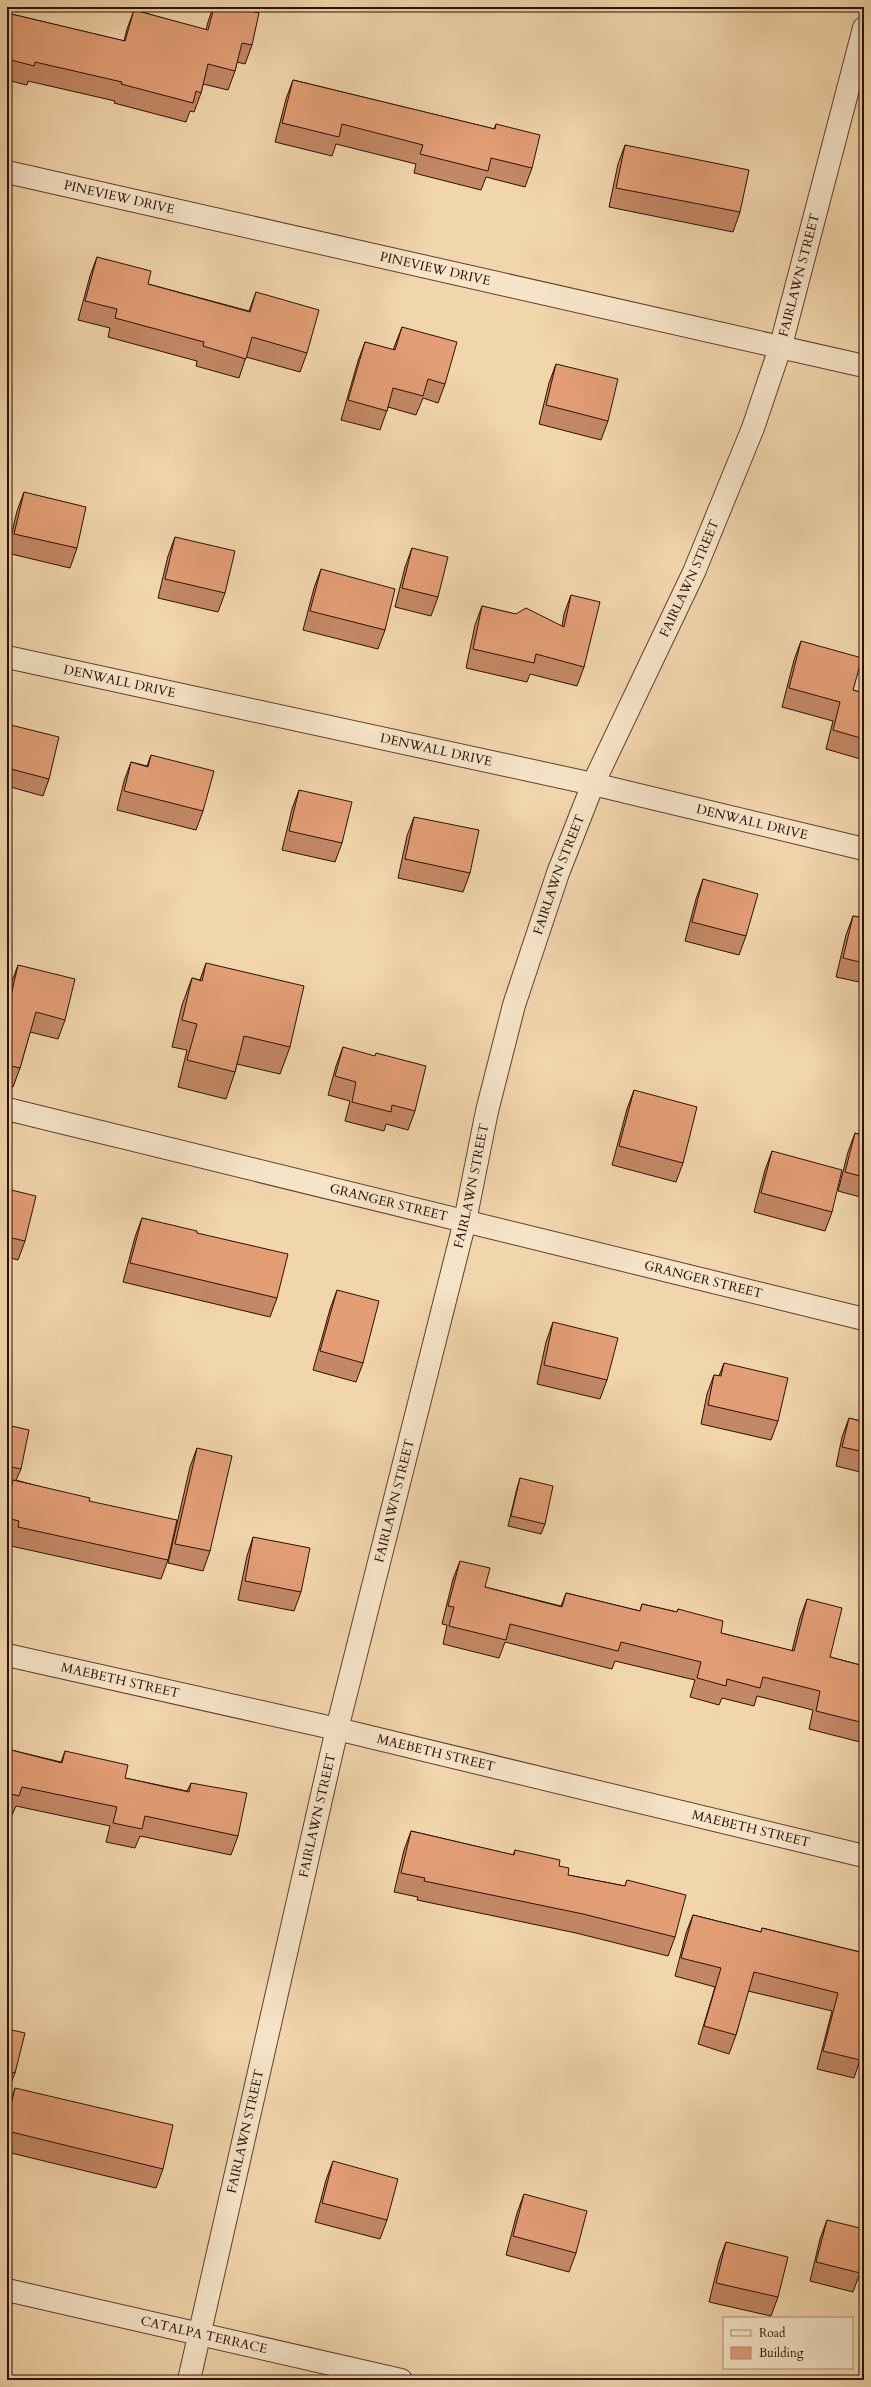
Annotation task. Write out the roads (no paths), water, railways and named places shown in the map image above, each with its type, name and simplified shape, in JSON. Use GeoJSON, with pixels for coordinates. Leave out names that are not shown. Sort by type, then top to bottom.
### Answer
{"type":"FeatureCollection","features":[{"type":"Feature","properties":{"kind":"street","name":"FAIRLAWN STREET"},"geometry":{"type":"LineString","coordinates":[[189,2380],[337,1729],[465,1221],[487,1111],[514,1005],[547,902],[593,784],[716,521],[753,428],[781,346],[864,28]]}},
{"type":"Feature","properties":{"kind":"street","name":"PINEVIEW DRIVE"},"geometry":{"type":"LineString","coordinates":[[7,172],[864,366]]}},
{"type":"Feature","properties":{"kind":"street","name":"DENWALL DRIVE"},"geometry":{"type":"LineString","coordinates":[[7,657],[593,784],[864,849]]}},
{"type":"Feature","properties":{"kind":"street","name":"GRANGER STREET"},"geometry":{"type":"LineString","coordinates":[[7,1109],[864,1319]]}},
{"type":"Feature","properties":{"kind":"street","name":"MAEBETH STREET"},"geometry":{"type":"LineString","coordinates":[[7,1655],[337,1729],[864,1856]]}},
{"type":"Feature","properties":{"kind":"street","name":"CATALPA TERRACE"},"geometry":{"type":"LineString","coordinates":[[7,2290],[401,2380]]}}]}
